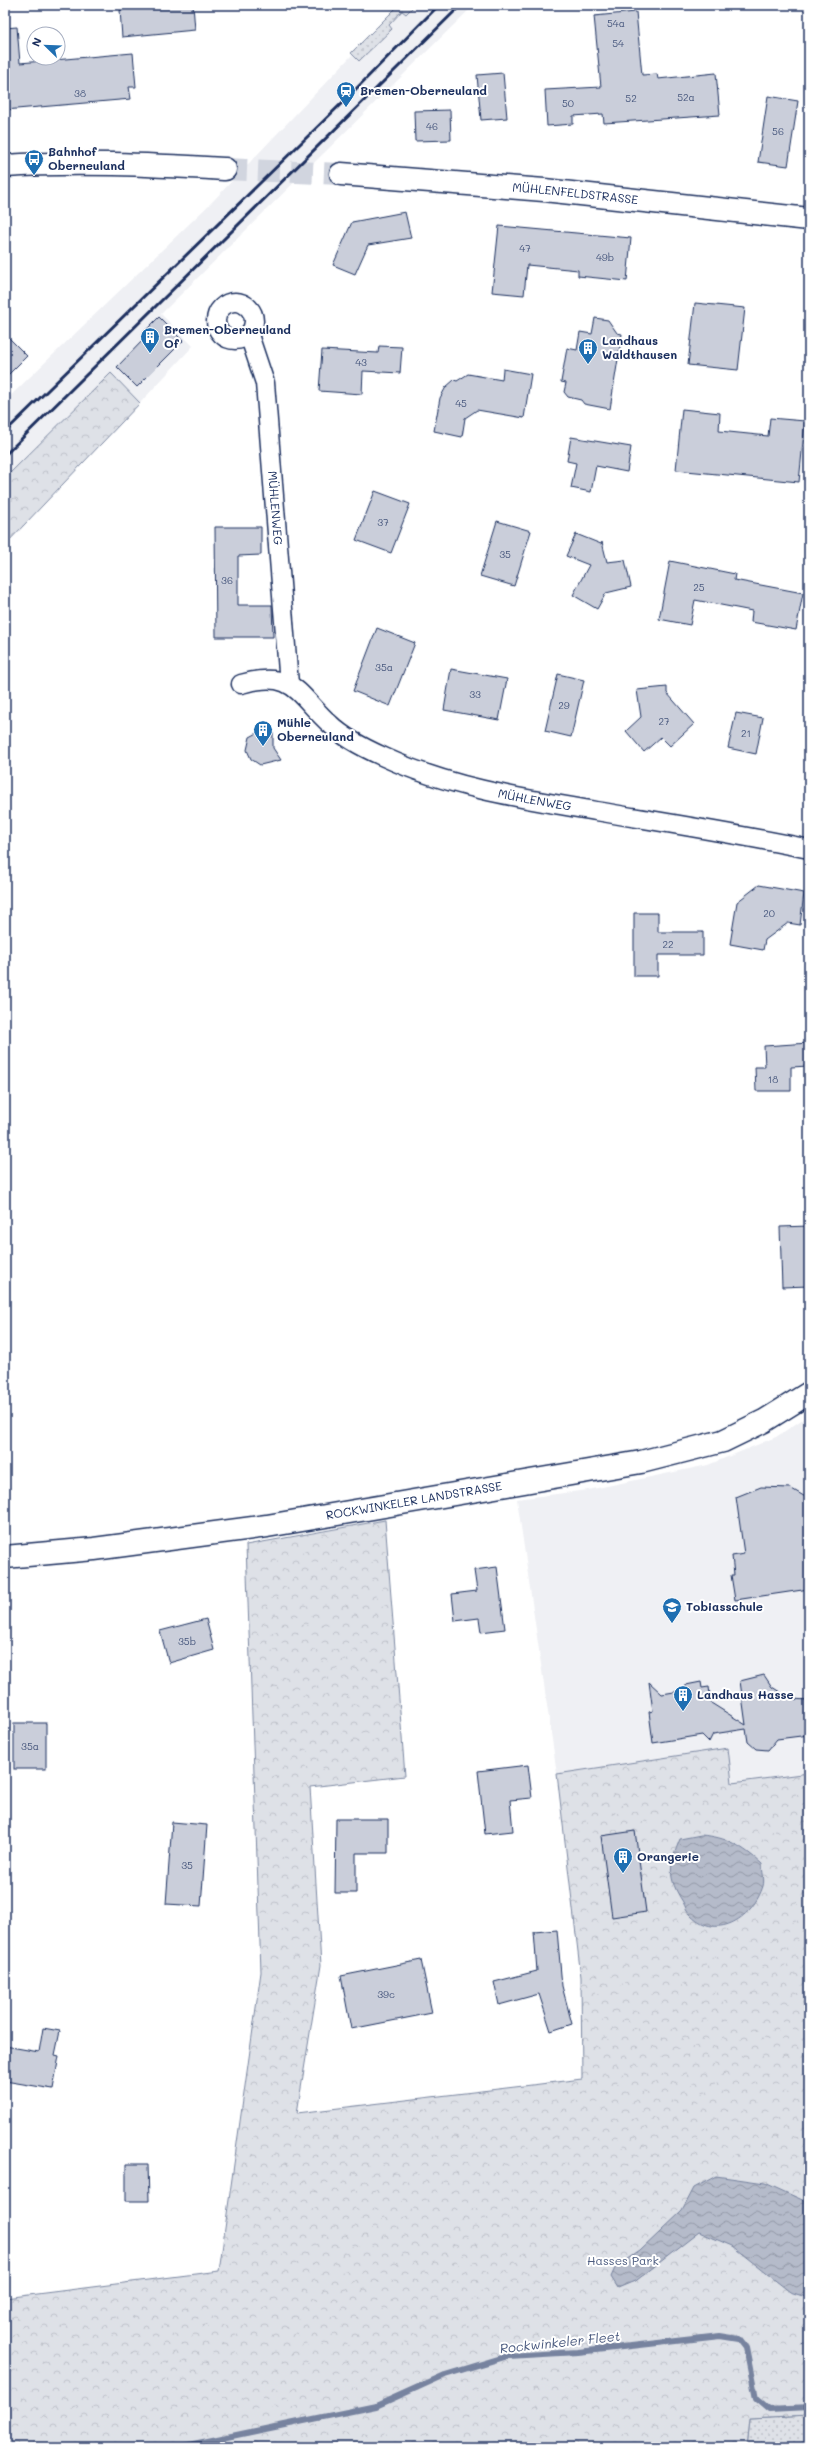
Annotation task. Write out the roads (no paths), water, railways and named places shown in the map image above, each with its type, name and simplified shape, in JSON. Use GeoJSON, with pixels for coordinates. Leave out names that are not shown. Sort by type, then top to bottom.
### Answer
{"type":"FeatureCollection","features":[{"type":"Feature","properties":{"kind":"main road"},"geometry":{"type":"LineString","coordinates":[[5,166],[59,163],[141,164],[225,169]]}},
{"type":"Feature","properties":{"kind":"main road","name":"MÜHLENFELDSTRASSE"},"geometry":{"type":"LineString","coordinates":[[341,174],[544,190],[809,219]]}},
{"type":"Feature","properties":{"kind":"main road","name":"ROCKWINKELER LANDSTRASSE"},"geometry":{"type":"LineString","coordinates":[[5,1557],[94,1549],[267,1526],[641,1462],[723,1441],[764,1421],[809,1393]]}},
{"type":"Feature","properties":{"kind":"street","name":"MÜHLENWEG"},"geometry":{"type":"LineString","coordinates":[[249,335],[265,383],[289,684]]}},
{"type":"Feature","properties":{"kind":"street","name":"MÜHLENWEG"},"geometry":{"type":"LineString","coordinates":[[241,684],[259,679],[289,684],[300,691],[340,732],[384,757],[449,782],[507,796],[809,849]]}},
{"type":"Feature","properties":{"kind":"water"},"geometry":{"type":"Polygon","coordinates":[[[701,1835],[726,1840],[741,1847],[762,1864],[764,1884],[752,1907],[734,1922],[723,1926],[712,1926],[701,1923],[690,1914],[674,1885],[672,1878],[672,1864],[680,1839],[701,1835]]]}},
{"type":"Feature","properties":{"kind":"water"},"geometry":{"type":"Polygon","coordinates":[[[716,2176],[765,2183],[809,2203],[809,2298],[790,2292],[732,2246],[699,2232],[637,2280],[618,2288],[611,2277],[615,2268],[640,2251],[682,2211],[694,2188],[716,2176]]]}},
{"type":"Feature","properties":{"kind":"waterway","name":"Rockwinkeler Fleet"},"geometry":{"type":"LineString","coordinates":[[179,2447],[376,2406],[445,2375],[508,2356],[578,2352],[720,2336],[739,2339],[746,2348],[756,2399],[769,2410],[809,2408]]}},
{"type":"Feature","properties":{"kind":"tunnel"},"geometry":{"type":"LineString","coordinates":[[225,169],[341,174]]}},
{"type":"Feature","properties":{"kind":"railway"},"geometry":{"type":"LineString","coordinates":[[5,432],[344,101],[439,5]]}},
{"type":"Feature","properties":{"kind":"railway"},"geometry":{"type":"LineString","coordinates":[[5,455],[461,5]]}},
{"type":"Feature","properties":{"kind":"place","name":"Bremen-Oberneuland"},"geometry":{"type":"Point","coordinates":[346,108]}},
{"type":"Feature","properties":{"kind":"place","name":"Bahnhof Oberneuland"},"geometry":{"type":"Point","coordinates":[34,176]}},
{"type":"Feature","properties":{"kind":"place","name":"Bremen-Oberneuland Of"},"geometry":{"type":"Point","coordinates":[150,354]}},
{"type":"Feature","properties":{"kind":"place","name":"Landhaus Waldthausen"},"geometry":{"type":"Point","coordinates":[588,365]}},
{"type":"Feature","properties":{"kind":"place","name":"Mühle Oberneuland"},"geometry":{"type":"Point","coordinates":[263,747]}},
{"type":"Feature","properties":{"kind":"place","name":"Tobiasschule"},"geometry":{"type":"Point","coordinates":[672,1624]}},
{"type":"Feature","properties":{"kind":"place","name":"Landhaus Hasse"},"geometry":{"type":"Point","coordinates":[683,1712]}},
{"type":"Feature","properties":{"kind":"place","name":"Orangerie"},"geometry":{"type":"Point","coordinates":[623,1874]}},
{"type":"Feature","properties":{"kind":"park label","name":"Hasses Park"},"geometry":{"type":"Point","coordinates":[623,2261]}}]}
